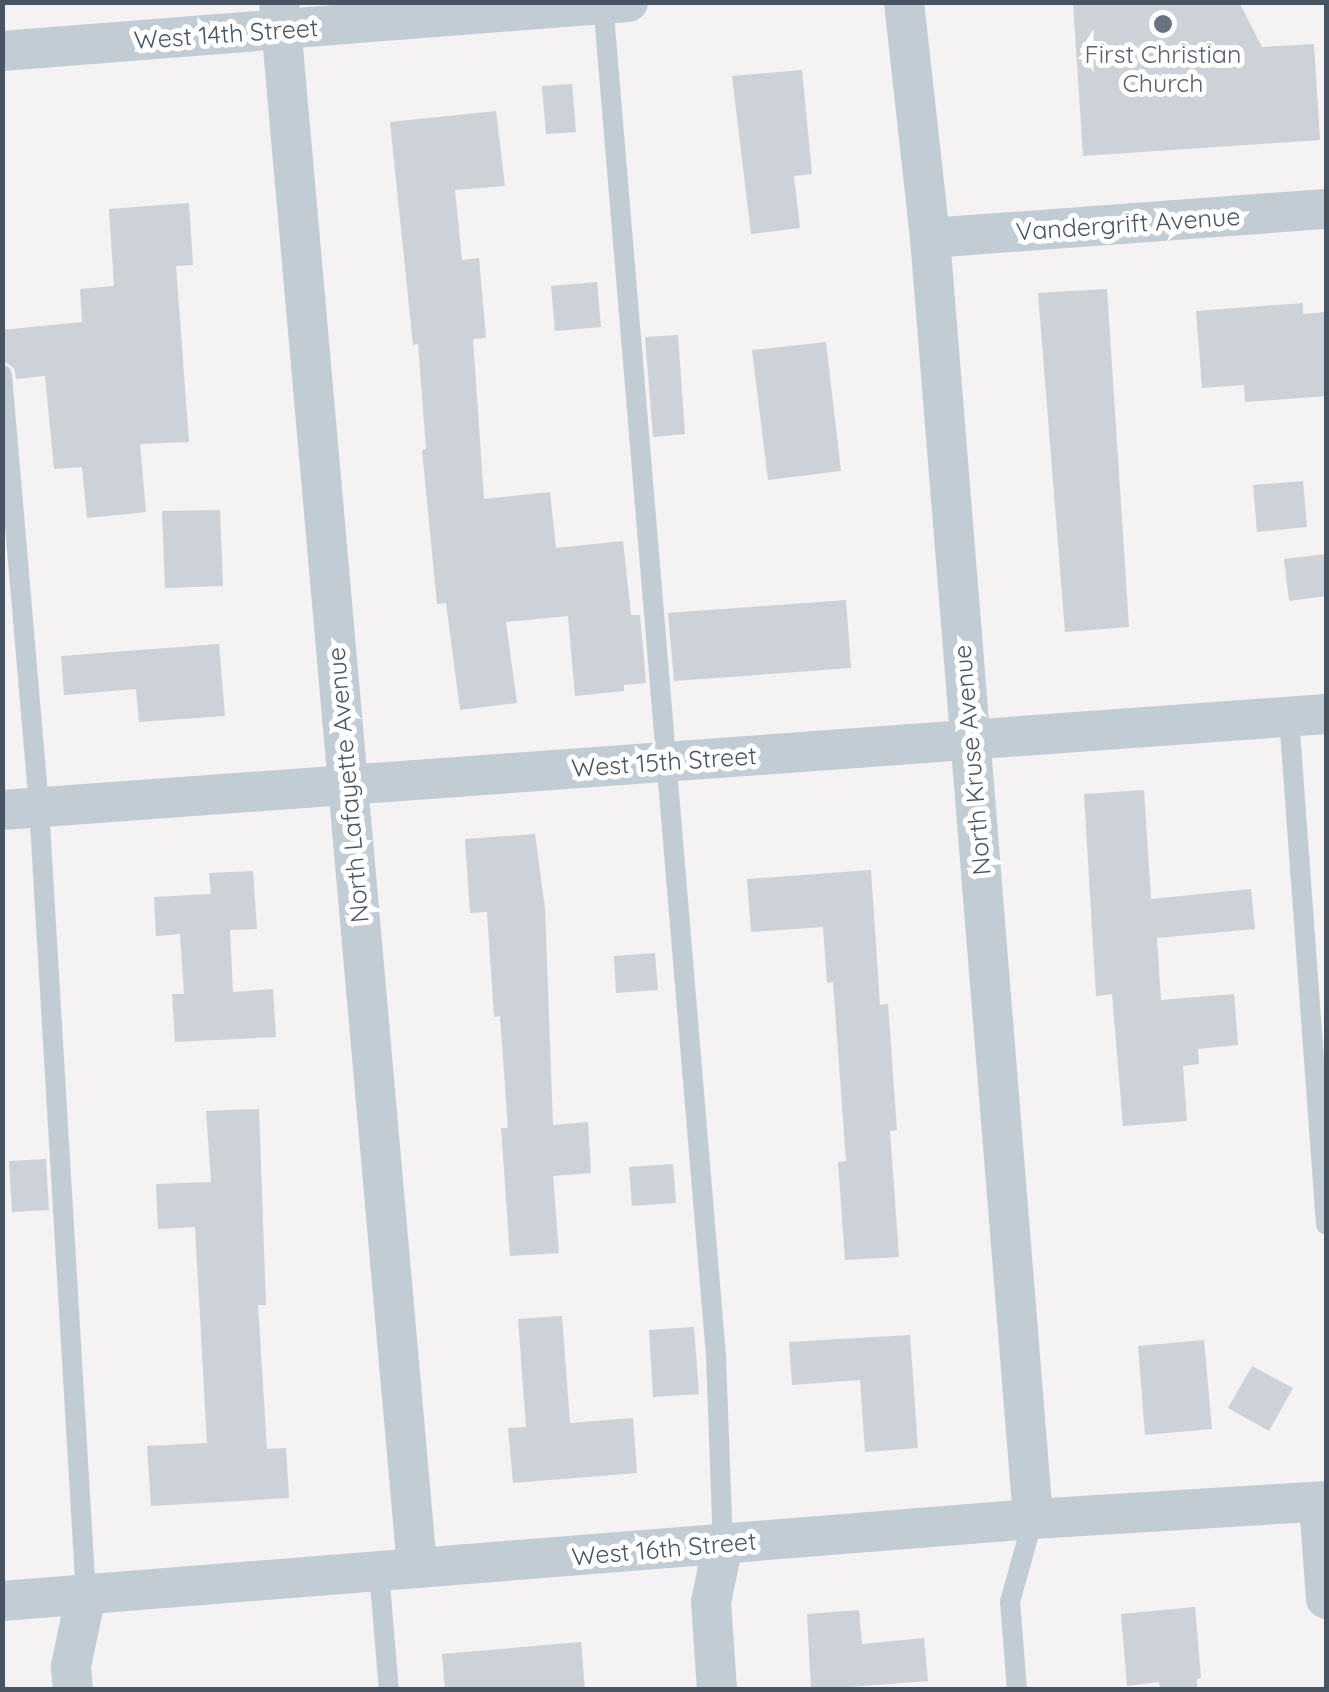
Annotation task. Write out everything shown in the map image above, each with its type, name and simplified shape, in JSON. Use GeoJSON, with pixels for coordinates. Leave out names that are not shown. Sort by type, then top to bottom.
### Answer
{"type":"FeatureCollection","features":[{"type":"Feature","properties":{"kind":"street","name":"North Kruse Avenue"},"geometry":{"type":"LineString","coordinates":[[904,2],[930,238],[1033,1519]]}},
{"type":"Feature","properties":{"kind":"street","name":"West 14th Street"},"geometry":{"type":"LineString","coordinates":[[2,51],[280,16],[612,3]]}},
{"type":"Feature","properties":{"kind":"street","name":"North Lafayette Avenue"},"geometry":{"type":"LineString","coordinates":[[280,16],[348,785],[398,1570]]}},
{"type":"Feature","properties":{"kind":"street","name":"Vandergrift Avenue"},"geometry":{"type":"LineString","coordinates":[[930,238],[1326,210]]}},
{"type":"Feature","properties":{"kind":"street","name":"West 15th Street"},"geometry":{"type":"LineString","coordinates":[[21,809],[1308,715]]}},
{"type":"Feature","properties":{"kind":"street","name":"West 16th Street"},"geometry":{"type":"LineString","coordinates":[[2,1602],[1324,1496]]}},
{"type":"Feature","properties":{"kind":"street"},"geometry":{"type":"LineString","coordinates":[[1324,1496],[1326,1599]]}},
{"type":"Feature","properties":{"kind":"street"},"geometry":{"type":"LineString","coordinates":[[717,1690],[711,1602],[722,1544]]}},
{"type":"Feature","properties":{"kind":"street"},"geometry":{"type":"LineString","coordinates":[[73,1690],[71,1666],[86,1595]]}},
{"type":"Feature","properties":{"kind":"lane"},"geometry":{"type":"LineString","coordinates":[[612,3],[665,762],[716,1356],[722,1544]]}},
{"type":"Feature","properties":{"kind":"lane"},"geometry":{"type":"LineString","coordinates":[[2,375],[21,809],[86,1595]]}},
{"type":"Feature","properties":{"kind":"lane"},"geometry":{"type":"LineString","coordinates":[[1308,715],[1326,1225]]}},
{"type":"Feature","properties":{"kind":"lane"},"geometry":{"type":"LineString","coordinates":[[1017,1690],[1010,1602],[1033,1519]]}},
{"type":"Feature","properties":{"kind":"lane"},"geometry":{"type":"LineString","coordinates":[[389,1690],[398,1570]]}},
{"type":"Feature","properties":{"kind":"building"},"geometry":{"type":"Polygon","coordinates":[[[1073,2],[1239,2],[1262,47],[1314,44],[1320,140],[1083,156],[1073,2]]]}},
{"type":"Feature","properties":{"kind":"building"},"geometry":{"type":"Polygon","coordinates":[[[802,70],[812,174],[794,176],[800,228],[751,234],[732,76],[802,70]]]}},
{"type":"Feature","properties":{"kind":"building"},"geometry":{"type":"Polygon","coordinates":[[[572,84],[576,132],[546,134],[542,86],[572,84]]]}},
{"type":"Feature","properties":{"kind":"building"},"geometry":{"type":"Polygon","coordinates":[[[496,111],[505,186],[455,190],[462,260],[479,258],[486,338],[473,339],[484,499],[550,492],[556,548],[623,541],[631,615],[640,615],[646,683],[624,685],[624,691],[575,696],[568,616],[506,622],[517,703],[460,710],[446,603],[437,604],[422,450],[426,449],[418,344],[413,345],[390,122],[496,111]]]}},
{"type":"Feature","properties":{"kind":"building"},"geometry":{"type":"Polygon","coordinates":[[[189,203],[193,265],[176,266],[189,442],[140,444],[146,512],[87,518],[82,467],[54,469],[45,376],[16,379],[14,368],[5,362],[2,330],[82,322],[80,289],[114,286],[109,209],[189,203]]]}},
{"type":"Feature","properties":{"kind":"building"},"geometry":{"type":"Polygon","coordinates":[[[597,282],[601,327],[555,331],[551,286],[597,282]]]}},
{"type":"Feature","properties":{"kind":"building"},"geometry":{"type":"Polygon","coordinates":[[[1107,289],[1129,627],[1065,632],[1038,293],[1107,289]]]}},
{"type":"Feature","properties":{"kind":"building"},"geometry":{"type":"Polygon","coordinates":[[[1303,303],[1303,314],[1326,312],[1326,396],[1245,402],[1244,385],[1202,388],[1196,311],[1303,303]]]}},
{"type":"Feature","properties":{"kind":"building"},"geometry":{"type":"Polygon","coordinates":[[[678,335],[685,434],[653,437],[645,337],[678,335]]]}},
{"type":"Feature","properties":{"kind":"building"},"geometry":{"type":"Polygon","coordinates":[[[826,342],[841,471],[768,480],[752,350],[826,342]]]}},
{"type":"Feature","properties":{"kind":"building"},"geometry":{"type":"Polygon","coordinates":[[[1303,481],[1307,527],[1257,532],[1253,485],[1303,481]]]}},
{"type":"Feature","properties":{"kind":"building"},"geometry":{"type":"Polygon","coordinates":[[[220,510],[223,586],[165,588],[162,511],[220,510]]]}},
{"type":"Feature","properties":{"kind":"building"},"geometry":{"type":"Polygon","coordinates":[[[1326,554],[1326,596],[1289,601],[1284,559],[1326,554]]]}},
{"type":"Feature","properties":{"kind":"building"},"geometry":{"type":"Polygon","coordinates":[[[846,600],[851,668],[674,681],[668,613],[846,600]]]}},
{"type":"Feature","properties":{"kind":"building"},"geometry":{"type":"Polygon","coordinates":[[[219,644],[225,716],[139,722],[136,689],[64,695],[61,656],[219,644]]]}},
{"type":"Feature","properties":{"kind":"building"},"geometry":{"type":"Polygon","coordinates":[[[1144,790],[1151,899],[1251,889],[1255,929],[1157,938],[1161,1000],[1234,994],[1238,1045],[1198,1049],[1199,1064],[1183,1066],[1187,1121],[1123,1126],[1112,994],[1096,996],[1084,794],[1144,790]]]}},
{"type":"Feature","properties":{"kind":"building"},"geometry":{"type":"Polygon","coordinates":[[[535,834],[545,908],[553,1125],[588,1122],[591,1173],[553,1176],[559,1253],[510,1256],[501,1128],[508,1128],[500,1016],[494,1017],[487,912],[470,913],[465,839],[535,834]]]}},
{"type":"Feature","properties":{"kind":"building"},"geometry":{"type":"Polygon","coordinates":[[[871,870],[880,1005],[888,1004],[897,1130],[890,1131],[899,1257],[845,1260],[838,1162],[846,1161],[833,982],[827,983],[823,927],[751,932],[747,879],[871,870]]]}},
{"type":"Feature","properties":{"kind":"building"},"geometry":{"type":"Polygon","coordinates":[[[253,871],[257,929],[230,930],[233,992],[273,989],[276,1037],[175,1042],[172,994],[184,994],[180,934],[156,936],[154,897],[211,894],[209,873],[253,871]]]}},
{"type":"Feature","properties":{"kind":"building"},"geometry":{"type":"Polygon","coordinates":[[[655,953],[658,990],[616,993],[614,956],[655,953]]]}},
{"type":"Feature","properties":{"kind":"building"},"geometry":{"type":"Polygon","coordinates":[[[259,1109],[266,1305],[258,1305],[267,1449],[286,1448],[289,1498],[151,1506],[147,1446],[207,1443],[195,1227],[158,1229],[156,1184],[211,1182],[206,1111],[259,1109]]]}},
{"type":"Feature","properties":{"kind":"building"},"geometry":{"type":"Polygon","coordinates":[[[46,1159],[49,1210],[12,1212],[9,1161],[46,1159]]]}},
{"type":"Feature","properties":{"kind":"building"},"geometry":{"type":"Polygon","coordinates":[[[673,1164],[676,1203],[632,1206],[629,1167],[673,1164]]]}},
{"type":"Feature","properties":{"kind":"building"},"geometry":{"type":"Polygon","coordinates":[[[562,1316],[570,1423],[633,1418],[637,1473],[513,1483],[508,1428],[526,1427],[518,1319],[562,1316]]]}},
{"type":"Feature","properties":{"kind":"building"},"geometry":{"type":"Polygon","coordinates":[[[694,1327],[699,1394],[653,1397],[649,1330],[694,1327]]]}},
{"type":"Feature","properties":{"kind":"building"},"geometry":{"type":"Polygon","coordinates":[[[910,1335],[918,1448],[865,1452],[860,1380],[792,1385],[789,1342],[910,1335]]]}},
{"type":"Feature","properties":{"kind":"building"},"geometry":{"type":"Polygon","coordinates":[[[1204,1340],[1212,1429],[1145,1435],[1138,1346],[1204,1340]]]}},
{"type":"Feature","properties":{"kind":"building"},"geometry":{"type":"Polygon","coordinates":[[[1252,1366],[1293,1388],[1269,1431],[1228,1408],[1252,1366]]]}},
{"type":"Feature","properties":{"kind":"building"},"geometry":{"type":"Polygon","coordinates":[[[1195,1607],[1201,1678],[1197,1679],[1197,1690],[1160,1690],[1159,1682],[1127,1686],[1121,1614],[1195,1607]]]}},
{"type":"Feature","properties":{"kind":"building"},"geometry":{"type":"Polygon","coordinates":[[[859,1610],[862,1644],[924,1638],[928,1681],[811,1690],[807,1614],[859,1610]]]}},
{"type":"Feature","properties":{"kind":"building"},"geometry":{"type":"Polygon","coordinates":[[[581,1642],[585,1690],[445,1690],[442,1654],[581,1642]]]}},
{"type":"Feature","properties":{"kind":"place","name":"First Christian Church"},"geometry":{"type":"Point","coordinates":[1163,24]}}]}
